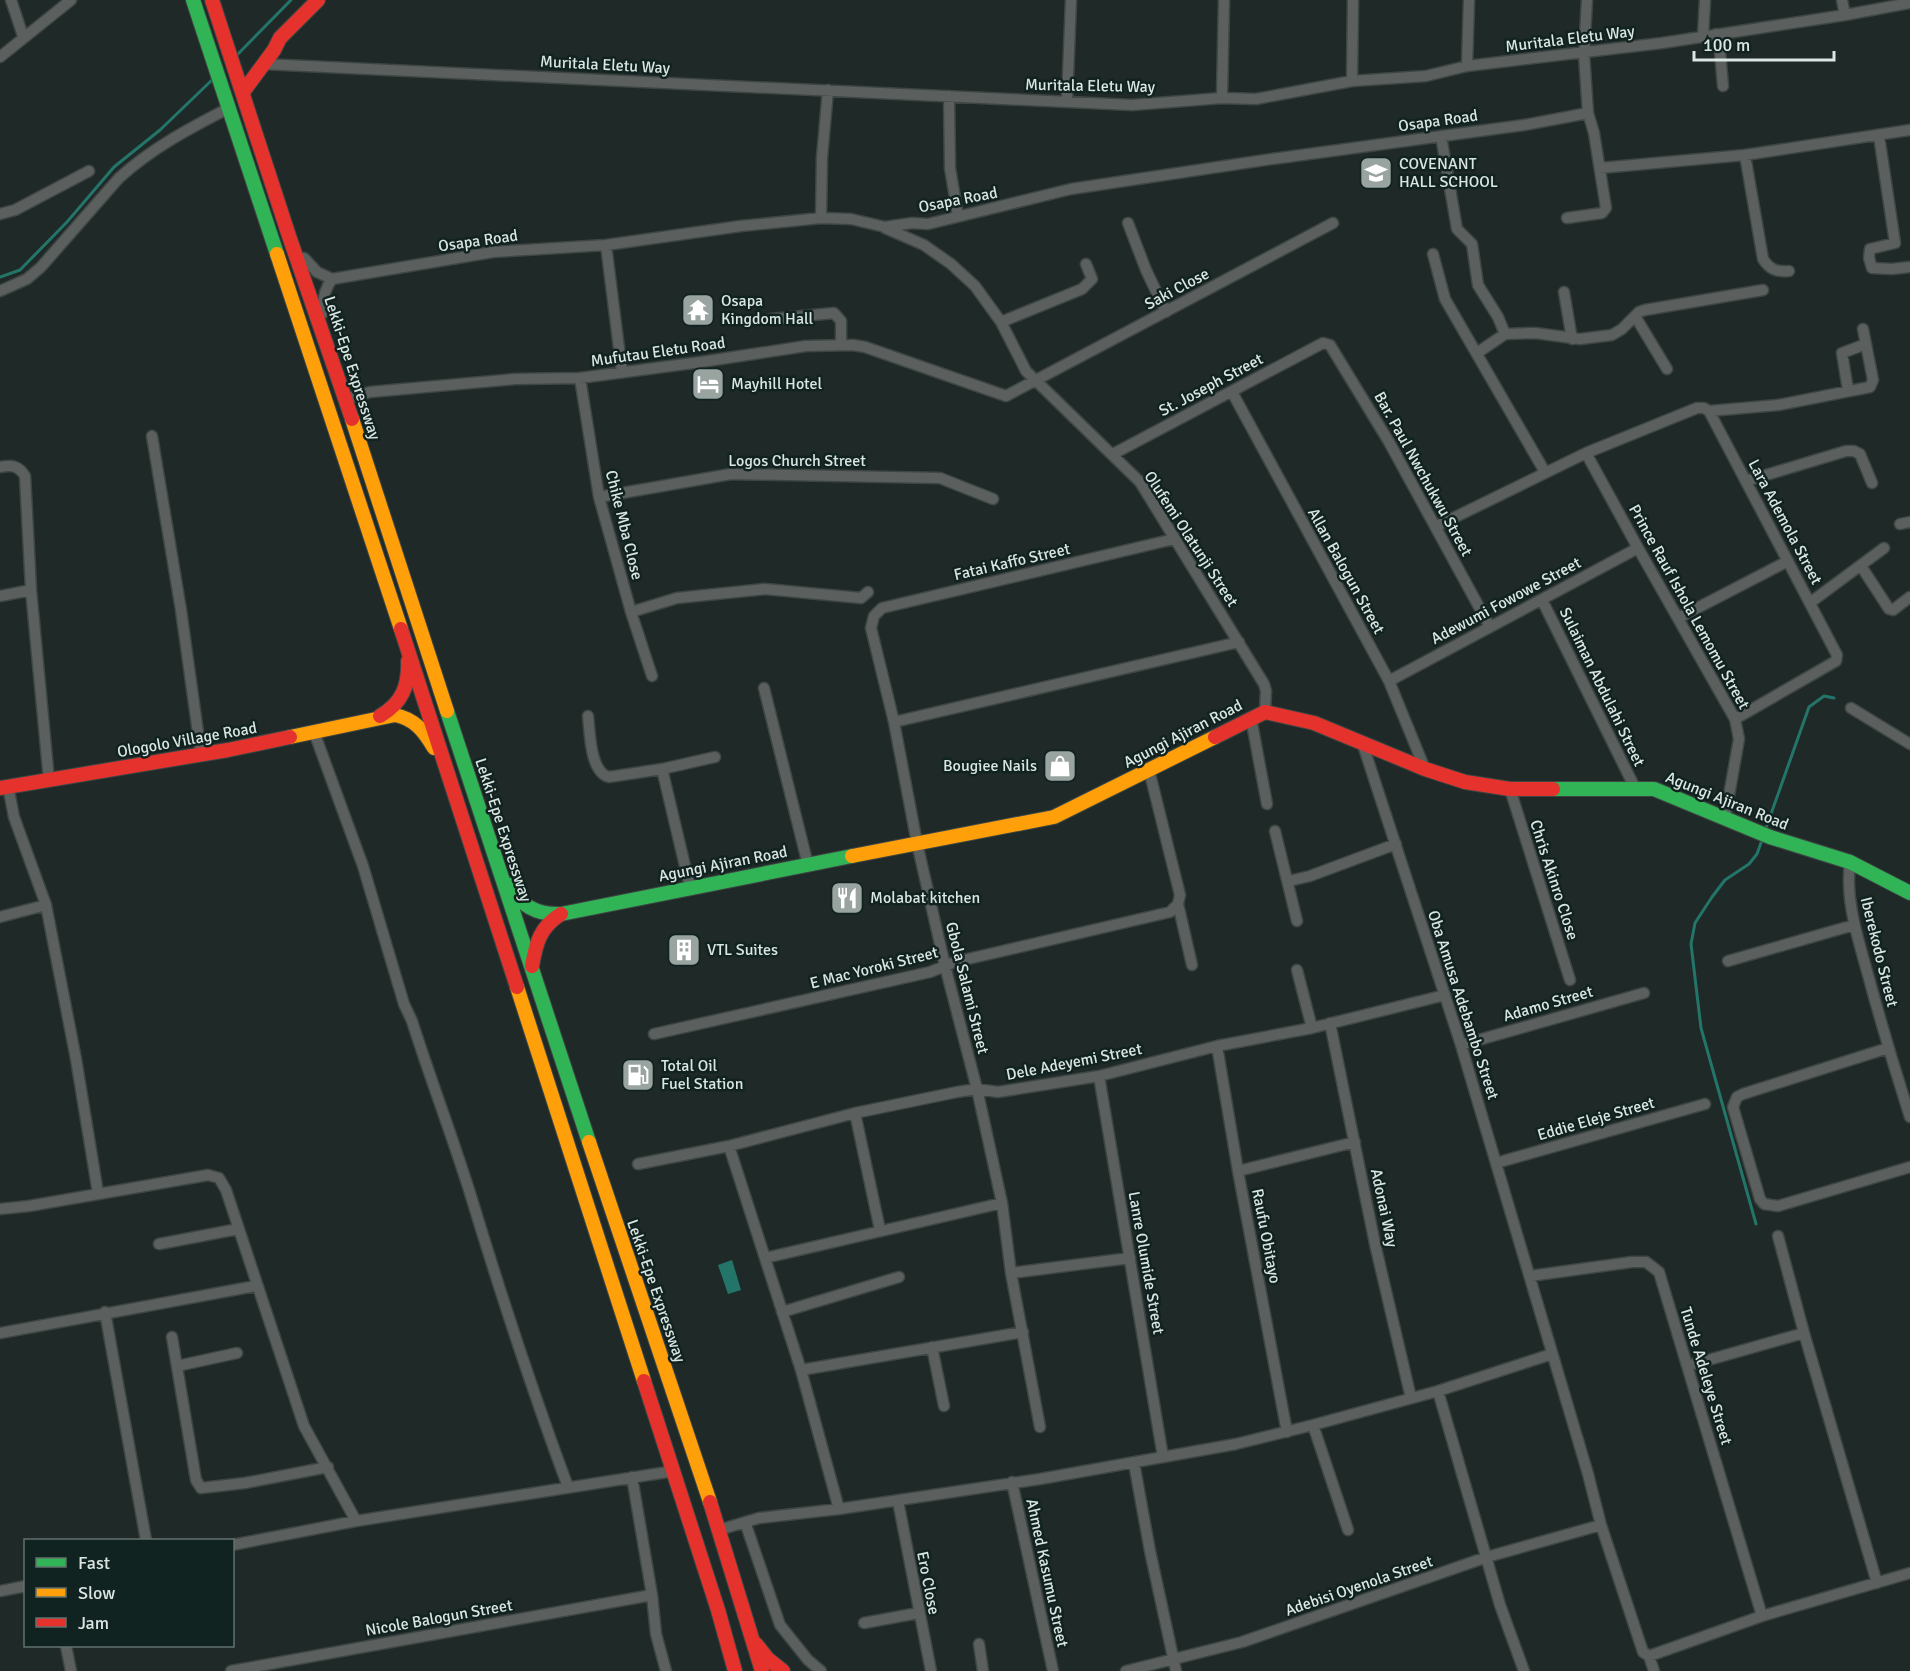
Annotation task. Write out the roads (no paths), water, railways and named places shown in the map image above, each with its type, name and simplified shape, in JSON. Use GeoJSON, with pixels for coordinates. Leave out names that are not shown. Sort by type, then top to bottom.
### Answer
{"type":"FeatureCollection","features":[{"type":"Feature","properties":{"kind":"main road"},"geometry":{"type":"LineString","coordinates":[[193,0],[447,769],[674,1471],[735,1671]]}},
{"type":"Feature","properties":{"kind":"main road","name":"Lekki-Epe Expressway"},"geometry":{"type":"LineString","coordinates":[[212,0],[289,236],[327,342],[498,869],[719,1530],[762,1671]]}},
{"type":"Feature","properties":{"kind":"main road"},"geometry":{"type":"LineString","coordinates":[[241,86],[263,64],[280,38],[318,0]]}},
{"type":"Feature","properties":{"kind":"main road"},"geometry":{"type":"LineString","coordinates":[[379,717],[396,706],[405,690],[408,663],[405,642]]}},
{"type":"Feature","properties":{"kind":"main road","name":"Agungi Ajiran Road"},"geometry":{"type":"LineString","coordinates":[[561,914],[1054,817],[1265,712],[1314,723],[1363,745],[1465,782],[1510,789],[1654,789],[1764,835],[1850,862],[1910,893]]}},
{"type":"Feature","properties":{"kind":"main road"},"geometry":{"type":"LineString","coordinates":[[379,717],[402,716],[418,724],[432,742],[447,769]]}},
{"type":"Feature","properties":{"kind":"main road","name":"Ologolo Village Road"},"geometry":{"type":"LineString","coordinates":[[4,787],[201,754],[379,717]]}},
{"type":"Feature","properties":{"kind":"main road"},"geometry":{"type":"LineString","coordinates":[[498,869],[515,896],[524,905],[543,915],[561,914]]}},
{"type":"Feature","properties":{"kind":"main road"},"geometry":{"type":"LineString","coordinates":[[532,967],[535,942],[540,932],[547,922],[561,914]]}},
{"type":"Feature","properties":{"kind":"main road"},"geometry":{"type":"LineString","coordinates":[[700,1553],[711,1568],[744,1671]]}},
{"type":"Feature","properties":{"kind":"main road"},"geometry":{"type":"LineString","coordinates":[[718,1610],[727,1648],[726,1671]]}},
{"type":"Feature","properties":{"kind":"main road"},"geometry":{"type":"LineString","coordinates":[[750,1637],[768,1659],[783,1671]]}},
{"type":"Feature","properties":{"kind":"street"},"geometry":{"type":"LineString","coordinates":[[11,0],[23,36]]}},
{"type":"Feature","properties":{"kind":"street"},"geometry":{"type":"LineString","coordinates":[[0,57],[70,0]]}},
{"type":"Feature","properties":{"kind":"street"},"geometry":{"type":"LineString","coordinates":[[1067,101],[1071,0]]}},
{"type":"Feature","properties":{"kind":"street"},"geometry":{"type":"LineString","coordinates":[[1222,98],[1224,0]]}},
{"type":"Feature","properties":{"kind":"street"},"geometry":{"type":"LineString","coordinates":[[1352,81],[1353,0]]}},
{"type":"Feature","properties":{"kind":"street"},"geometry":{"type":"LineString","coordinates":[[1467,66],[1469,0]]}},
{"type":"Feature","properties":{"kind":"street"},"geometry":{"type":"LineString","coordinates":[[1567,218],[1602,213],[1606,208],[1588,113],[1584,54],[1587,0]]}},
{"type":"Feature","properties":{"kind":"street"},"geometry":{"type":"LineString","coordinates":[[1703,36],[1705,0]]}},
{"type":"Feature","properties":{"kind":"street"},"geometry":{"type":"LineString","coordinates":[[1842,0],[1845,15]]}},
{"type":"Feature","properties":{"kind":"street","name":"Muritala Eletu Way"},"geometry":{"type":"LineString","coordinates":[[263,64],[1132,105],[1222,98],[1256,99],[1352,81],[1426,76],[1467,66],[1584,54],[1845,15],[1910,3]]}},
{"type":"Feature","properties":{"kind":"street"},"geometry":{"type":"LineString","coordinates":[[1716,34],[1719,41],[1723,86]]}},
{"type":"Feature","properties":{"kind":"street"},"geometry":{"type":"LineString","coordinates":[[821,218],[822,157],[828,90]]}},
{"type":"Feature","properties":{"kind":"street"},"geometry":{"type":"LineString","coordinates":[[949,96],[950,168],[958,216]]}},
{"type":"Feature","properties":{"kind":"street"},"geometry":{"type":"LineString","coordinates":[[0,291],[27,279],[40,267],[132,166],[154,149],[227,102]]}},
{"type":"Feature","properties":{"kind":"street","name":"Osapa Road"},"geometry":{"type":"LineString","coordinates":[[332,279],[494,252],[606,245],[741,226],[821,218],[852,219],[885,227],[928,224],[1071,189],[1524,125],[1588,113]]}},
{"type":"Feature","properties":{"kind":"street"},"geometry":{"type":"LineString","coordinates":[[1600,168],[1745,155],[1910,130]]}},
{"type":"Feature","properties":{"kind":"street"},"geometry":{"type":"LineString","coordinates":[[1441,136],[1457,229],[1472,244],[1478,285],[1498,317],[1505,334]]}},
{"type":"Feature","properties":{"kind":"street"},"geometry":{"type":"LineString","coordinates":[[1878,136],[1896,243],[1870,249],[1870,263],[1872,268],[1910,267]]}},
{"type":"Feature","properties":{"kind":"street"},"geometry":{"type":"LineString","coordinates":[[1745,155],[1763,260],[1773,270],[1789,271]]}},
{"type":"Feature","properties":{"kind":"street"},"geometry":{"type":"LineString","coordinates":[[0,214],[15,210],[89,171]]}},
{"type":"Feature","properties":{"kind":"street"},"geometry":{"type":"LineString","coordinates":[[1128,223],[1146,270],[1166,312]]}},
{"type":"Feature","properties":{"kind":"street","name":"Saki Close"},"geometry":{"type":"LineString","coordinates":[[1034,380],[1333,223]]}},
{"type":"Feature","properties":{"kind":"street"},"geometry":{"type":"LineString","coordinates":[[924,245],[928,224]]}},
{"type":"Feature","properties":{"kind":"street","name":"Olufemi Olatunji Street"},"geometry":{"type":"LineString","coordinates":[[885,227],[924,245],[951,264],[975,286],[1001,322],[1026,371],[1140,482],[1266,690],[1265,712]]}},
{"type":"Feature","properties":{"kind":"street"},"geometry":{"type":"LineString","coordinates":[[289,236],[307,263],[317,272],[332,279],[322,302],[327,342]]}},
{"type":"Feature","properties":{"kind":"street"},"geometry":{"type":"LineString","coordinates":[[606,245],[622,372]]}},
{"type":"Feature","properties":{"kind":"street"},"geometry":{"type":"LineString","coordinates":[[1433,254],[1445,299],[1545,472]]}},
{"type":"Feature","properties":{"kind":"street"},"geometry":{"type":"LineString","coordinates":[[1001,322],[1082,289],[1092,279],[1086,264]]}},
{"type":"Feature","properties":{"kind":"street"},"geometry":{"type":"LineString","coordinates":[[1476,353],[1505,334],[1535,333],[1572,339],[1612,335],[1645,310],[1763,290]]}},
{"type":"Feature","properties":{"kind":"street"},"geometry":{"type":"LineString","coordinates":[[1564,292],[1572,339]]}},
{"type":"Feature","properties":{"kind":"street"},"geometry":{"type":"LineString","coordinates":[[771,319],[834,313],[841,321],[842,345]]}},
{"type":"Feature","properties":{"kind":"street"},"geometry":{"type":"LineString","coordinates":[[1635,316],[1667,369]]}},
{"type":"Feature","properties":{"kind":"street"},"geometry":{"type":"LineString","coordinates":[[1437,526],[1586,453],[1697,408],[1709,411],[1778,405],[1870,387],[1873,384],[1863,329]]}},
{"type":"Feature","properties":{"kind":"street","name":"St. Joseph Street"},"geometry":{"type":"LineString","coordinates":[[1113,454],[1323,343]]}},
{"type":"Feature","properties":{"kind":"street","name":"Bar. Paul Nwchukwu Street"},"geometry":{"type":"LineString","coordinates":[[1323,343],[1330,345],[1336,351],[1437,526],[1490,627]]}},
{"type":"Feature","properties":{"kind":"street"},"geometry":{"type":"LineString","coordinates":[[1848,390],[1842,353],[1866,344]]}},
{"type":"Feature","properties":{"kind":"street","name":"Mufutau Eletu Road"},"geometry":{"type":"LineString","coordinates":[[345,399],[370,392],[515,379],[580,378],[806,346],[842,345],[865,347],[1006,396],[1034,380]]}},
{"type":"Feature","properties":{"kind":"street","name":"Chike Mba Close"},"geometry":{"type":"LineString","coordinates":[[580,378],[599,497],[631,612],[652,676]]}},
{"type":"Feature","properties":{"kind":"street","name":"Allan Balogun Street"},"geometry":{"type":"LineString","coordinates":[[1232,392],[1389,681],[1425,769]]}},
{"type":"Feature","properties":{"kind":"street","name":"Lara Ademola Street"},"geometry":{"type":"LineString","coordinates":[[1709,411],[1811,602],[1837,658],[1735,719]]}},
{"type":"Feature","properties":{"kind":"street"},"geometry":{"type":"LineString","coordinates":[[152,436],[181,610],[201,754]]}},
{"type":"Feature","properties":{"kind":"street"},"geometry":{"type":"LineString","coordinates":[[1746,481],[1846,451],[1854,451],[1860,454],[1872,483]]}},
{"type":"Feature","properties":{"kind":"street","name":"Prince Rauf Ishola Lemomu Street"},"geometry":{"type":"LineString","coordinates":[[1586,453],[1735,719],[1739,739],[1725,818]]}},
{"type":"Feature","properties":{"kind":"street"},"geometry":{"type":"LineString","coordinates":[[0,467],[13,465],[21,469],[25,476],[31,590],[49,780]]}},
{"type":"Feature","properties":{"kind":"street","name":"Logos Church Street"},"geometry":{"type":"LineString","coordinates":[[599,497],[731,474],[940,478],[993,499]]}},
{"type":"Feature","properties":{"kind":"street","name":"Fatai Kaffo Street"},"geometry":{"type":"LineString","coordinates":[[871,628],[874,616],[882,608],[1174,539]]}},
{"type":"Feature","properties":{"kind":"street","name":"Adewumi Fowowe Street"},"geometry":{"type":"LineString","coordinates":[[1389,681],[1638,548]]}},
{"type":"Feature","properties":{"kind":"street"},"geometry":{"type":"LineString","coordinates":[[1811,602],[1884,548]]}},
{"type":"Feature","properties":{"kind":"street"},"geometry":{"type":"LineString","coordinates":[[1678,618],[1788,561]]}},
{"type":"Feature","properties":{"kind":"street"},"geometry":{"type":"LineString","coordinates":[[1860,566],[1889,609],[1893,610],[1910,597]]}},
{"type":"Feature","properties":{"kind":"street"},"geometry":{"type":"LineString","coordinates":[[0,596],[31,590]]}},
{"type":"Feature","properties":{"kind":"street"},"geometry":{"type":"LineString","coordinates":[[631,612],[677,598],[765,590],[861,598],[868,592]]}},
{"type":"Feature","properties":{"kind":"street","name":"Sulaiman Abdulahi Street"},"geometry":{"type":"LineString","coordinates":[[1542,600],[1635,788]]}},
{"type":"Feature","properties":{"kind":"street","name":"Gbola Salami Street"},"geometry":{"type":"LineString","coordinates":[[871,628],[894,722],[917,843],[945,966],[977,1089],[1002,1203],[1011,1273],[1040,1427]]}},
{"type":"Feature","properties":{"kind":"street"},"geometry":{"type":"LineString","coordinates":[[894,722],[1239,642]]}},
{"type":"Feature","properties":{"kind":"street"},"geometry":{"type":"LineString","coordinates":[[764,687],[808,865]]}},
{"type":"Feature","properties":{"kind":"street"},"geometry":{"type":"LineString","coordinates":[[1851,708],[1910,744]]}},
{"type":"Feature","properties":{"kind":"street"},"geometry":{"type":"LineString","coordinates":[[588,716],[597,770],[602,775],[609,777],[662,769],[715,757]]}},
{"type":"Feature","properties":{"kind":"street"},"geometry":{"type":"LineString","coordinates":[[1251,718],[1267,804]]}},
{"type":"Feature","properties":{"kind":"street"},"geometry":{"type":"LineString","coordinates":[[314,732],[363,866],[404,1004],[412,1021],[469,1192],[485,1248],[568,1487]]}},
{"type":"Feature","properties":{"kind":"street","name":"Oba Amusa Adebambo Street"},"geometry":{"type":"LineString","coordinates":[[1363,745],[1461,1045],[1588,1474],[1601,1525],[1643,1652],[1648,1656],[1654,1671]]}},
{"type":"Feature","properties":{"kind":"street"},"geometry":{"type":"LineString","coordinates":[[662,769],[690,887]]}},
{"type":"Feature","properties":{"kind":"street"},"geometry":{"type":"LineString","coordinates":[[1149,770],[1180,895],[1174,908],[1192,964]]}},
{"type":"Feature","properties":{"kind":"street"},"geometry":{"type":"LineString","coordinates":[[4,787],[46,905],[76,1059],[98,1193]]}},
{"type":"Feature","properties":{"kind":"street","name":"Chris Akinro Close"},"geometry":{"type":"LineString","coordinates":[[1510,789],[1570,980]]}},
{"type":"Feature","properties":{"kind":"street"},"geometry":{"type":"LineString","coordinates":[[1275,831],[1297,921]]}},
{"type":"Feature","properties":{"kind":"street"},"geometry":{"type":"LineString","coordinates":[[1289,881],[1310,876],[1396,844]]}},
{"type":"Feature","properties":{"kind":"street","name":"Iberekodo Street"},"geometry":{"type":"LineString","coordinates":[[1850,862],[1847,883],[1854,925],[1910,1117]]}},
{"type":"Feature","properties":{"kind":"street"},"geometry":{"type":"LineString","coordinates":[[0,917],[46,905]]}},
{"type":"Feature","properties":{"kind":"street","name":"E Mac Yoroki Street"},"geometry":{"type":"LineString","coordinates":[[654,1034],[930,972],[955,962],[1174,908]]}},
{"type":"Feature","properties":{"kind":"street"},"geometry":{"type":"LineString","coordinates":[[1728,961],[1854,925]]}},
{"type":"Feature","properties":{"kind":"street"},"geometry":{"type":"LineString","coordinates":[[1297,970],[1312,1028]]}},
{"type":"Feature","properties":{"kind":"street","name":"Adamo Street"},"geometry":{"type":"LineString","coordinates":[[1461,1045],[1644,993]]}},
{"type":"Feature","properties":{"kind":"street","name":"Dele Adeyemi Street"},"geometry":{"type":"LineString","coordinates":[[638,1164],[729,1146],[855,1113],[977,1089],[998,1092],[1099,1076],[1217,1046],[1312,1028],[1444,995]]}},
{"type":"Feature","properties":{"kind":"street","name":"Adonai Way"},"geometry":{"type":"LineString","coordinates":[[1330,1023],[1375,1244],[1411,1398]]}},
{"type":"Feature","properties":{"kind":"street","name":"Raufu Obitayo"},"geometry":{"type":"LineString","coordinates":[[1217,1046],[1287,1432]]}},
{"type":"Feature","properties":{"kind":"street"},"geometry":{"type":"LineString","coordinates":[[1888,1048],[1743,1094],[1737,1097],[1733,1107],[1760,1199],[1764,1204],[1778,1206],[1910,1167]]}},
{"type":"Feature","properties":{"kind":"street","name":"Lanre Olumide Street"},"geometry":{"type":"LineString","coordinates":[[1099,1076],[1163,1457]]}},
{"type":"Feature","properties":{"kind":"street","name":"Eddie Eleje Street"},"geometry":{"type":"LineString","coordinates":[[1496,1163],[1705,1104]]}},
{"type":"Feature","properties":{"kind":"street"},"geometry":{"type":"LineString","coordinates":[[855,1113],[880,1230]]}},
{"type":"Feature","properties":{"kind":"street"},"geometry":{"type":"LineString","coordinates":[[1238,1171],[1354,1142]]}},
{"type":"Feature","properties":{"kind":"street"},"geometry":{"type":"LineString","coordinates":[[729,1146],[801,1370],[838,1509]]}},
{"type":"Feature","properties":{"kind":"street"},"geometry":{"type":"LineString","coordinates":[[0,1209],[208,1176],[219,1178],[226,1190],[304,1426],[356,1521]]}},
{"type":"Feature","properties":{"kind":"street"},"geometry":{"type":"LineString","coordinates":[[765,1258],[1002,1203]]}},
{"type":"Feature","properties":{"kind":"street"},"geometry":{"type":"LineString","coordinates":[[159,1244],[238,1228]]}},
{"type":"Feature","properties":{"kind":"street"},"geometry":{"type":"LineString","coordinates":[[1778,1236],[1804,1334],[1877,1583]]}},
{"type":"Feature","properties":{"kind":"street"},"geometry":{"type":"LineString","coordinates":[[1011,1273],[1130,1258]]}},
{"type":"Feature","properties":{"kind":"street","name":"Tunde Adeleye Street"},"geometry":{"type":"LineString","coordinates":[[1530,1276],[1632,1262],[1646,1262],[1659,1272],[1762,1616]]}},
{"type":"Feature","properties":{"kind":"street"},"geometry":{"type":"LineString","coordinates":[[782,1312],[899,1277]]}},
{"type":"Feature","properties":{"kind":"street"},"geometry":{"type":"LineString","coordinates":[[0,1333],[256,1286]]}},
{"type":"Feature","properties":{"kind":"street"},"geometry":{"type":"LineString","coordinates":[[105,1312],[146,1539]]}},
{"type":"Feature","properties":{"kind":"street"},"geometry":{"type":"LineString","coordinates":[[801,1370],[1023,1332]]}},
{"type":"Feature","properties":{"kind":"street"},"geometry":{"type":"LineString","coordinates":[[1688,1366],[1804,1334]]}},
{"type":"Feature","properties":{"kind":"street"},"geometry":{"type":"LineString","coordinates":[[172,1337],[196,1480],[201,1488],[245,1483],[328,1467]]}},
{"type":"Feature","properties":{"kind":"street"},"geometry":{"type":"LineString","coordinates":[[932,1347],[944,1406]]}},
{"type":"Feature","properties":{"kind":"street"},"geometry":{"type":"LineString","coordinates":[[177,1366],[237,1353]]}},
{"type":"Feature","properties":{"kind":"street"},"geometry":{"type":"LineString","coordinates":[[719,1530],[759,1518],[898,1501],[1236,1444],[1438,1391],[1552,1354]]}},
{"type":"Feature","properties":{"kind":"street"},"geometry":{"type":"LineString","coordinates":[[1438,1391],[1500,1605],[1524,1671]]}},
{"type":"Feature","properties":{"kind":"street"},"geometry":{"type":"LineString","coordinates":[[1313,1425],[1348,1530]]}},
{"type":"Feature","properties":{"kind":"street"},"geometry":{"type":"LineString","coordinates":[[1134,1463],[1176,1671]]}},
{"type":"Feature","properties":{"kind":"street"},"geometry":{"type":"LineString","coordinates":[[234,1545],[356,1521],[674,1471]]}},
{"type":"Feature","properties":{"kind":"street"},"geometry":{"type":"LineString","coordinates":[[632,1477],[652,1595],[656,1634],[666,1671]]}},
{"type":"Feature","properties":{"kind":"street","name":"Ahmed Kasumu Street"},"geometry":{"type":"LineString","coordinates":[[1012,1482],[1053,1671]]}},
{"type":"Feature","properties":{"kind":"street","name":"Ero Close"},"geometry":{"type":"LineString","coordinates":[[898,1501],[931,1671]]}},
{"type":"Feature","properties":{"kind":"street"},"geometry":{"type":"LineString","coordinates":[[746,1522],[780,1625],[808,1660],[821,1671]]}},
{"type":"Feature","properties":{"kind":"street","name":"Adebisi Oyenola Street"},"geometry":{"type":"LineString","coordinates":[[1126,1671],[1242,1642],[1487,1557],[1601,1525]]}},
{"type":"Feature","properties":{"kind":"street"},"geometry":{"type":"LineString","coordinates":[[1648,1656],[1762,1616],[1910,1573]]}},
{"type":"Feature","properties":{"kind":"street"},"geometry":{"type":"LineString","coordinates":[[0,1591],[24,1586]]}},
{"type":"Feature","properties":{"kind":"street","name":"Nicole Balogun Street"},"geometry":{"type":"LineString","coordinates":[[231,1671],[652,1595]]}},
{"type":"Feature","properties":{"kind":"street"},"geometry":{"type":"LineString","coordinates":[[864,1623],[918,1613]]}},
{"type":"Feature","properties":{"kind":"street"},"geometry":{"type":"LineString","coordinates":[[979,1644],[982,1671]]}},
{"type":"Feature","properties":{"kind":"street"},"geometry":{"type":"LineString","coordinates":[[66,1647],[71,1671]]}},
{"type":"Feature","properties":{"kind":"waterway"},"geometry":{"type":"LineString","coordinates":[[238,54],[291,0]]}},
{"type":"Feature","properties":{"kind":"waterway"},"geometry":{"type":"LineString","coordinates":[[0,277],[20,270],[67,222],[114,167],[160,130],[212,80]]}},
{"type":"Feature","properties":{"kind":"waterway"},"geometry":{"type":"LineString","coordinates":[[1766,828],[1809,707],[1824,696],[1834,698]]}},
{"type":"Feature","properties":{"kind":"waterway"},"geometry":{"type":"LineString","coordinates":[[1756,1224],[1701,1028],[1691,944],[1695,923],[1712,897],[1725,880],[1749,864],[1757,854],[1762,840]]}},
{"type":"Feature","properties":{"kind":"place","name":"COVENANT HALL SCHOOL"},"geometry":{"type":"Point","coordinates":[1376,173]}},
{"type":"Feature","properties":{"kind":"place","name":"Osapa Kingdom Hall"},"geometry":{"type":"Point","coordinates":[698,310]}},
{"type":"Feature","properties":{"kind":"place","name":"Mayhill Hotel"},"geometry":{"type":"Point","coordinates":[708,384]}},
{"type":"Feature","properties":{"kind":"place","name":"Bougiee Nails"},"geometry":{"type":"Point","coordinates":[1060,766]}},
{"type":"Feature","properties":{"kind":"place","name":"Molabat kitchen"},"geometry":{"type":"Point","coordinates":[847,898]}},
{"type":"Feature","properties":{"kind":"place","name":"VTL Suites"},"geometry":{"type":"Point","coordinates":[684,950]}},
{"type":"Feature","properties":{"kind":"place","name":"Total Oil Fuel Station"},"geometry":{"type":"Point","coordinates":[638,1075]}}]}
